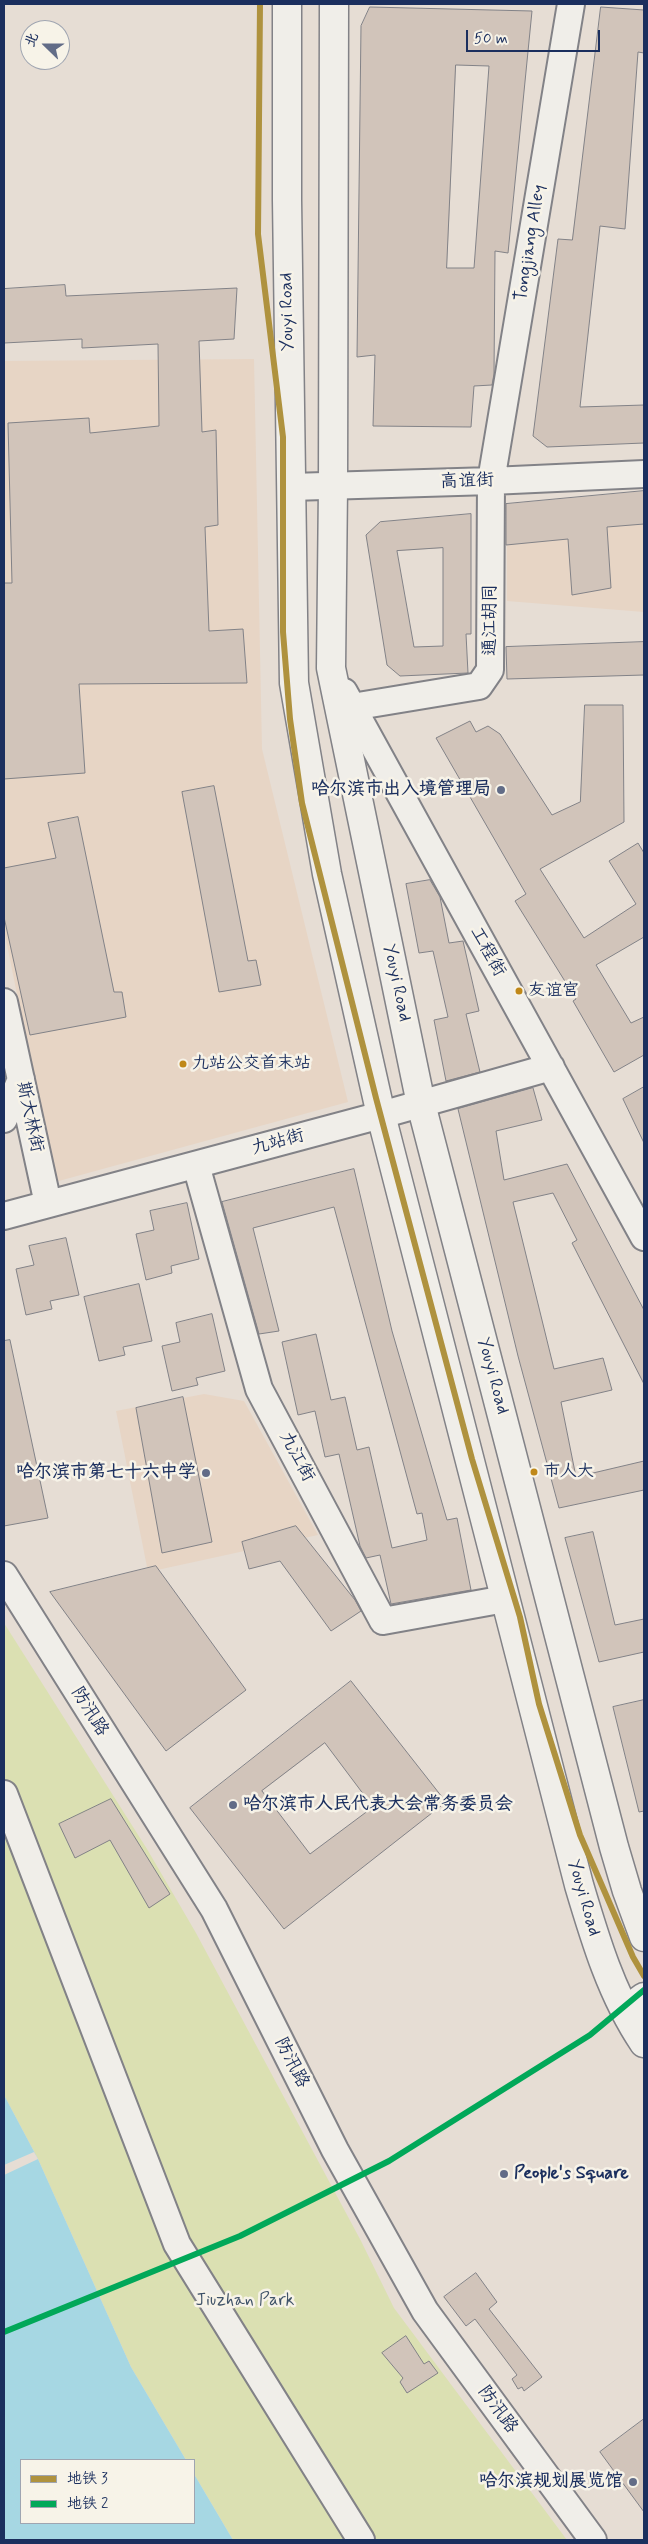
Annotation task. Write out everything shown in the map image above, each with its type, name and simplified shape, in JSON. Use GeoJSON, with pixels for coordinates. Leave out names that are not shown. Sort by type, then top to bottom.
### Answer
{"type":"FeatureCollection","features":[{"type":"Feature","properties":{"kind":"highway","name":"Youyi Road"},"geometry":{"type":"LineString","coordinates":[[287,4],[290,487],[294,683],[328,874],[381,1115],[505,1598],[579,1885],[596,1942],[635,2004],[643,2039]]}},
{"type":"Feature","properties":{"kind":"highway","name":"Youyi Road"},"geometry":{"type":"LineString","coordinates":[[334,4],[333,487],[330,668],[421,1104],[614,1847],[627,1891],[644,1937]]}},
{"type":"Feature","properties":{"kind":"street","name":"Tongjiang Alley"},"geometry":{"type":"LineString","coordinates":[[491,481],[571,4]]}},
{"type":"Feature","properties":{"kind":"street","name":"高谊街"},"geometry":{"type":"LineString","coordinates":[[290,487],[333,487],[644,474]]}},
{"type":"Feature","properties":{"kind":"street","name":"通江胡同"},"geometry":{"type":"LineString","coordinates":[[352,707],[479,686],[490,670],[491,481]]}},
{"type":"Feature","properties":{"kind":"street","name":"工程街"},"geometry":{"type":"LineString","coordinates":[[330,668],[644,1237]]}},
{"type":"Feature","properties":{"kind":"street","name":"斯大林街"},"geometry":{"type":"LineString","coordinates":[[4,1002],[48,1204]]}},
{"type":"Feature","properties":{"kind":"street","name":"九站街"},"geometry":{"type":"LineString","coordinates":[[4,1216],[381,1115],[551,1067]]}},
{"type":"Feature","properties":{"kind":"street"},"geometry":{"type":"LineString","coordinates":[[4,1119],[21,1079]]}},
{"type":"Feature","properties":{"kind":"street","name":"九江街"},"geometry":{"type":"LineString","coordinates":[[196,1165],[259,1389],[384,1621],[505,1598]]}},
{"type":"Feature","properties":{"kind":"street","name":"防汛路"},"geometry":{"type":"LineString","coordinates":[[4,1575],[214,1909],[335,2150],[425,2311],[593,2540]]}},
{"type":"Feature","properties":{"kind":"street"},"geometry":{"type":"LineString","coordinates":[[4,1794],[177,2244],[361,2540]]}},
{"type":"Feature","properties":{"kind":"shaded area"},"geometry":{"type":"Polygon","coordinates":[[[254,359],[262,749],[348,1102],[55,1182],[4,930],[4,361],[254,359]]]}},
{"type":"Feature","properties":{"kind":"shaded area"},"geometry":{"type":"Polygon","coordinates":[[[644,493],[644,612],[507,601],[507,506],[644,493]]]}},
{"type":"Feature","properties":{"kind":"shaded area","name":"哈尔滨市第七十六中学"},"geometry":{"type":"Polygon","coordinates":[[[204,1394],[244,1401],[318,1535],[148,1572],[116,1411],[204,1394]]]}},
{"type":"Feature","properties":{"kind":"green space","name":"Jiuzhan Park"},"geometry":{"type":"Polygon","coordinates":[[[4,1623],[147,1849],[196,1933],[361,2241],[394,2308],[567,2540],[233,2540],[195,2476],[195,2459],[185,2459],[131,2367],[38,2159],[4,2095],[4,1623]]]}},
{"type":"Feature","properties":{"kind":"water"},"geometry":{"type":"Polygon","coordinates":[[[4,2095],[38,2159],[131,2367],[185,2459],[20,2459],[20,2524],[195,2524],[195,2476],[233,2540],[4,2540],[4,2095]]]}},
{"type":"Feature","properties":{"kind":"pier"},"geometry":{"type":"Polygon","coordinates":[[[34,2152],[38,2159],[4,2175],[4,2165],[34,2152]]]}},
{"type":"Feature","properties":{"kind":"building"},"geometry":{"type":"Polygon","coordinates":[[[370,7],[532,11],[508,253],[495,251],[494,374],[492,385],[474,386],[471,427],[373,426],[375,355],[357,357],[361,26],[370,7]],[[456,65],[447,268],[474,268],[489,66],[456,65]]]}},
{"type":"Feature","properties":{"kind":"building"},"geometry":{"type":"Polygon","coordinates":[[[601,7],[644,10],[644,53],[638,52],[625,229],[600,226],[580,407],[644,405],[644,443],[547,447],[533,436],[558,239],[572,240],[601,7]]]}},
{"type":"Feature","properties":{"kind":"building"},"geometry":{"type":"Polygon","coordinates":[[[65,285],[66,296],[237,288],[234,339],[199,341],[202,432],[216,430],[218,525],[205,527],[209,631],[243,629],[247,683],[79,684],[85,773],[4,779],[4,583],[12,583],[8,423],[89,418],[90,433],[159,426],[158,344],[82,348],[82,339],[4,343],[4,289],[65,285]]]}},
{"type":"Feature","properties":{"kind":"building"},"geometry":{"type":"Polygon","coordinates":[[[644,491],[644,524],[607,527],[611,588],[572,595],[568,539],[506,545],[506,504],[644,491]]]}},
{"type":"Feature","properties":{"kind":"building"},"geometry":{"type":"Polygon","coordinates":[[[471,514],[471,634],[466,634],[468,673],[400,676],[387,665],[366,535],[380,522],[471,514]],[[443,548],[397,551],[414,647],[443,646],[443,548]]]}},
{"type":"Feature","properties":{"kind":"building"},"geometry":{"type":"Polygon","coordinates":[[[644,642],[644,675],[507,679],[506,647],[644,642]]]}},
{"type":"Feature","properties":{"kind":"building"},"geometry":{"type":"Polygon","coordinates":[[[585,705],[623,705],[624,822],[540,869],[584,938],[636,904],[609,861],[638,843],[644,853],[644,937],[596,965],[631,1023],[644,1017],[644,1055],[614,1072],[573,1001],[576,999],[515,901],[526,894],[436,738],[470,721],[476,732],[488,726],[500,734],[552,815],[580,802],[585,705]]]}},
{"type":"Feature","properties":{"kind":"building"},"geometry":{"type":"Polygon","coordinates":[[[214,786],[248,961],[256,960],[261,985],[219,992],[182,792],[214,786]]]}},
{"type":"Feature","properties":{"kind":"building"},"geometry":{"type":"Polygon","coordinates":[[[78,817],[114,992],[122,992],[126,1017],[30,1035],[4,917],[4,868],[56,858],[48,823],[78,817]]]}},
{"type":"Feature","properties":{"kind":"building"},"geometry":{"type":"Polygon","coordinates":[[[430,880],[440,897],[449,943],[463,941],[479,1011],[466,1014],[480,1072],[446,1081],[434,1020],[448,1017],[433,951],[419,953],[406,884],[430,880]]]}},
{"type":"Feature","properties":{"kind":"building"},"geometry":{"type":"Polygon","coordinates":[[[644,1087],[644,1143],[623,1099],[644,1087]]]}},
{"type":"Feature","properties":{"kind":"building"},"geometry":{"type":"Polygon","coordinates":[[[533,1088],[542,1120],[496,1131],[504,1180],[567,1164],[644,1310],[644,1384],[572,1243],[577,1240],[553,1193],[513,1202],[554,1369],[603,1358],[612,1390],[561,1402],[576,1477],[644,1461],[644,1490],[559,1508],[518,1356],[458,1109],[533,1088]]]}},
{"type":"Feature","properties":{"kind":"building"},"geometry":{"type":"Polygon","coordinates":[[[354,1169],[392,1331],[447,1520],[457,1518],[471,1590],[391,1604],[380,1555],[366,1558],[360,1546],[339,1454],[325,1457],[315,1411],[298,1415],[282,1342],[316,1334],[331,1400],[345,1397],[357,1450],[369,1447],[392,1548],[427,1540],[422,1513],[417,1514],[334,1207],[253,1228],[279,1331],[259,1334],[222,1202],[354,1169]]]}},
{"type":"Feature","properties":{"kind":"building"},"geometry":{"type":"Polygon","coordinates":[[[187,1203],[199,1259],[171,1266],[172,1273],[146,1280],[136,1234],[154,1230],[150,1211],[187,1203]]]}},
{"type":"Feature","properties":{"kind":"building"},"geometry":{"type":"Polygon","coordinates":[[[66,1238],[79,1295],[50,1301],[52,1309],[26,1315],[16,1269],[34,1265],[29,1246],[66,1238]]]}},
{"type":"Feature","properties":{"kind":"building"},"geometry":{"type":"Polygon","coordinates":[[[139,1284],[152,1341],[123,1347],[125,1355],[99,1361],[84,1297],[139,1284]]]}},
{"type":"Feature","properties":{"kind":"building"},"geometry":{"type":"Polygon","coordinates":[[[212,1314],[225,1371],[196,1378],[198,1385],[172,1391],[162,1346],[180,1342],[176,1323],[212,1314]]]}},
{"type":"Feature","properties":{"kind":"building"},"geometry":{"type":"Polygon","coordinates":[[[10,1340],[48,1518],[4,1526],[4,1341],[10,1340]]]}},
{"type":"Feature","properties":{"kind":"building"},"geometry":{"type":"Polygon","coordinates":[[[183,1397],[212,1542],[162,1553],[136,1408],[183,1397]]]}},
{"type":"Feature","properties":{"kind":"building"},"geometry":{"type":"Polygon","coordinates":[[[296,1526],[355,1600],[361,1611],[331,1631],[280,1561],[249,1569],[242,1542],[296,1526]]]}},
{"type":"Feature","properties":{"kind":"building"},"geometry":{"type":"Polygon","coordinates":[[[593,1532],[615,1625],[644,1619],[644,1652],[599,1662],[565,1538],[593,1532]]]}},
{"type":"Feature","properties":{"kind":"building"},"geometry":{"type":"Polygon","coordinates":[[[156,1566],[246,1690],[166,1751],[50,1592],[156,1566]]]}},
{"type":"Feature","properties":{"kind":"building","name":"哈尔滨市人民代表大会常务委员会"},"geometry":{"type":"Polygon","coordinates":[[[351,1681],[446,1802],[284,1929],[190,1808],[351,1681]],[[325,1743],[262,1791],[310,1854],[373,1807],[325,1743]]]}},
{"type":"Feature","properties":{"kind":"building"},"geometry":{"type":"Polygon","coordinates":[[[644,1700],[644,1811],[639,1812],[613,1707],[644,1700]]]}},
{"type":"Feature","properties":{"kind":"building"},"geometry":{"type":"Polygon","coordinates":[[[111,1799],[170,1894],[149,1908],[110,1840],[75,1858],[59,1824],[111,1799]]]}},
{"type":"Feature","properties":{"kind":"building"},"geometry":{"type":"Polygon","coordinates":[[[476,2273],[497,2302],[489,2309],[542,2377],[524,2391],[522,2387],[518,2389],[512,2379],[517,2375],[475,2319],[466,2326],[444,2297],[476,2273]]]}},
{"type":"Feature","properties":{"kind":"building"},"geometry":{"type":"Polygon","coordinates":[[[406,2336],[424,2364],[429,2361],[438,2373],[407,2393],[400,2382],[403,2378],[382,2353],[406,2336]]]}},
{"type":"Feature","properties":{"kind":"building","name":"哈尔滨规划展览馆"},"geometry":{"type":"Polygon","coordinates":[[[644,2419],[644,2512],[600,2452],[644,2419]]]}},
{"type":"Feature","properties":{"kind":"metro line","name":"3"},"geometry":{"type":"LineString","coordinates":[[260,4],[258,234],[283,437],[283,632],[290,719],[302,803],[376,1098],[472,1459],[520,1617],[539,1704],[580,1835],[633,1957],[644,1976]]}},
{"type":"Feature","properties":{"kind":"metro line","name":"2"},"geometry":{"type":"LineString","coordinates":[[4,2332],[240,2236],[389,2161],[590,2035],[644,1990]]}},
{"type":"Feature","properties":{"kind":"place","name":"哈尔滨市出入境管理局"},"geometry":{"type":"Point","coordinates":[501,790]}},
{"type":"Feature","properties":{"kind":"place","name":"友谊宫"},"geometry":{"type":"Point","coordinates":[519,991]}},
{"type":"Feature","properties":{"kind":"place","name":"九站公交首末站"},"geometry":{"type":"Point","coordinates":[183,1064]}},
{"type":"Feature","properties":{"kind":"place","name":"市人大"},"geometry":{"type":"Point","coordinates":[534,1472]}},
{"type":"Feature","properties":{"kind":"place","name":"哈尔滨市第七十六中学"},"geometry":{"type":"Point","coordinates":[206,1473]}},
{"type":"Feature","properties":{"kind":"place","name":"哈尔滨市人民代表大会常务委员会"},"geometry":{"type":"Point","coordinates":[233,1805]}},
{"type":"Feature","properties":{"kind":"place","name":"People's Square"},"geometry":{"type":"Point","coordinates":[504,2174]}},
{"type":"Feature","properties":{"kind":"place","name":"哈尔滨规划展览馆"},"geometry":{"type":"Point","coordinates":[633,2482]}}]}
